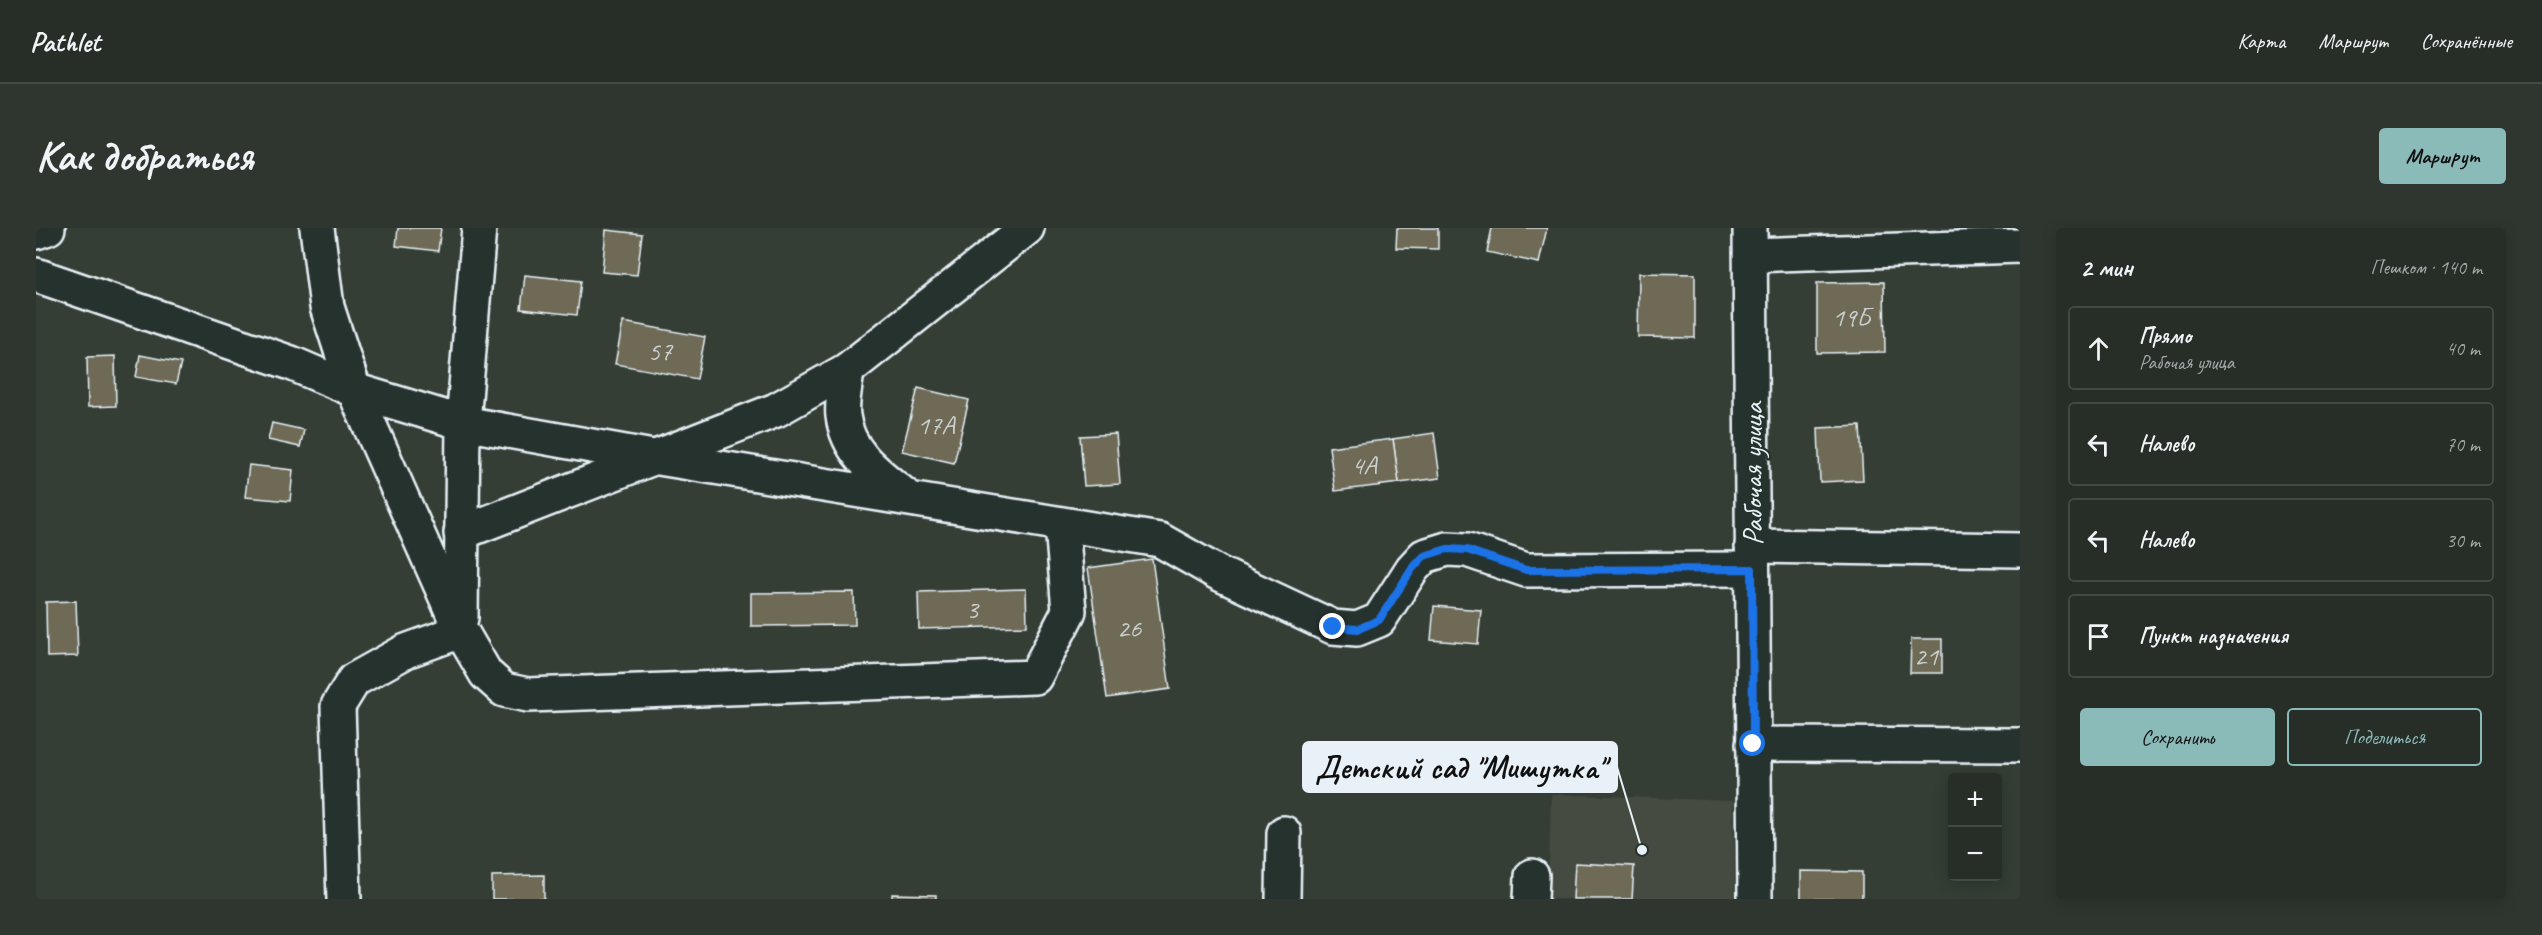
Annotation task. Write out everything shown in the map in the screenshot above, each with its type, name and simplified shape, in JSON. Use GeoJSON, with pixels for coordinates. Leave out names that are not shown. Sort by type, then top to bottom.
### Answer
{"type":"FeatureCollection","features":[{"type":"Feature","properties":{"kind":"street"},"geometry":{"type":"LineString","coordinates":[[36,232],[48,228]]}},
{"type":"Feature","properties":{"kind":"street"},"geometry":{"type":"LineString","coordinates":[[317,228],[327,307],[354,390],[461,632],[486,674],[504,690],[528,695],[1035,677],[1069,611],[1062,525]]}},
{"type":"Feature","properties":{"kind":"street"},"geometry":{"type":"LineString","coordinates":[[461,632],[463,423],[479,228]]}},
{"type":"Feature","properties":{"kind":"street"},"geometry":{"type":"LineString","coordinates":[[461,533],[776,410],[847,370],[1027,228]]}},
{"type":"Feature","properties":{"kind":"street"},"geometry":{"type":"LineString","coordinates":[[1750,241],[2020,246]]}},
{"type":"Feature","properties":{"kind":"street","name":"Рабочая улица"},"geometry":{"type":"LineString","coordinates":[[1750,241],[1755,899]]}},
{"type":"Feature","properties":{"kind":"street"},"geometry":{"type":"LineString","coordinates":[[36,275],[291,363],[354,390],[463,423],[912,501],[1160,540],[1218,573],[1333,627],[1358,629],[1379,620],[1412,569],[1424,556],[1447,549],[1467,550],[1526,570],[1752,558],[2020,550]]}},
{"type":"Feature","properties":{"kind":"street"},"geometry":{"type":"LineString","coordinates":[[847,370],[843,415],[848,436],[866,465],[912,501]]}},
{"type":"Feature","properties":{"kind":"street"},"geometry":{"type":"LineString","coordinates":[[344,899],[338,706],[354,680],[406,651],[461,632]]}},
{"type":"Feature","properties":{"kind":"street"},"geometry":{"type":"LineString","coordinates":[[1753,744],[2020,745]]}},
{"type":"Feature","properties":{"kind":"street"},"geometry":{"type":"LineString","coordinates":[[1283,899],[1284,833]]}},
{"type":"Feature","properties":{"kind":"shaded area"},"geometry":{"type":"Polygon","coordinates":[[[1551,794],[1733,801],[1735,899],[1548,899],[1551,794]]]}},
{"type":"Feature","properties":{"kind":"building"},"geometry":{"type":"Polygon","coordinates":[[[398,228],[441,228],[438,251],[396,246],[398,228]]]}},
{"type":"Feature","properties":{"kind":"building"},"geometry":{"type":"Polygon","coordinates":[[[1397,228],[1438,228],[1438,249],[1396,248],[1397,228]]]}},
{"type":"Feature","properties":{"kind":"building"},"geometry":{"type":"Polygon","coordinates":[[[1492,228],[1547,228],[1539,263],[1487,252],[1492,228]]]}},
{"type":"Feature","properties":{"kind":"building"},"geometry":{"type":"Polygon","coordinates":[[[606,230],[642,234],[637,275],[602,272],[606,230]]]}},
{"type":"Feature","properties":{"kind":"building"},"geometry":{"type":"Polygon","coordinates":[[[1639,273],[1695,274],[1695,338],[1638,337],[1639,273]]]}},
{"type":"Feature","properties":{"kind":"building"},"geometry":{"type":"Polygon","coordinates":[[[525,275],[581,281],[577,315],[521,309],[525,275]]]}},
{"type":"Feature","properties":{"kind":"building"},"geometry":{"type":"Polygon","coordinates":[[[1884,282],[1885,352],[1817,353],[1817,283],[1884,282]]]}},
{"type":"Feature","properties":{"kind":"building"},"geometry":{"type":"Polygon","coordinates":[[[623,322],[705,337],[697,379],[615,364],[623,322]]]}},
{"type":"Feature","properties":{"kind":"building"},"geometry":{"type":"Polygon","coordinates":[[[140,355],[181,363],[176,384],[136,377],[140,355]]]}},
{"type":"Feature","properties":{"kind":"building"},"geometry":{"type":"Polygon","coordinates":[[[115,356],[116,406],[88,407],[87,357],[115,356]]]}},
{"type":"Feature","properties":{"kind":"building"},"geometry":{"type":"Polygon","coordinates":[[[918,388],[969,400],[954,463],[902,451],[918,388]]]}},
{"type":"Feature","properties":{"kind":"building"},"geometry":{"type":"Polygon","coordinates":[[[272,423],[304,430],[300,447],[268,440],[272,423]]]}},
{"type":"Feature","properties":{"kind":"building"},"geometry":{"type":"Polygon","coordinates":[[[1860,426],[1863,480],[1820,482],[1818,428],[1860,426]]]}},
{"type":"Feature","properties":{"kind":"building"},"geometry":{"type":"Polygon","coordinates":[[[1434,433],[1440,478],[1399,483],[1393,439],[1434,433]]]}},
{"type":"Feature","properties":{"kind":"building"},"geometry":{"type":"Polygon","coordinates":[[[1116,434],[1120,484],[1084,486],[1080,436],[1116,434]]]}},
{"type":"Feature","properties":{"kind":"building"},"geometry":{"type":"Polygon","coordinates":[[[1393,439],[1399,483],[1335,491],[1329,447],[1393,439]]]}},
{"type":"Feature","properties":{"kind":"building"},"geometry":{"type":"Polygon","coordinates":[[[249,465],[293,470],[290,501],[245,497],[249,465]]]}},
{"type":"Feature","properties":{"kind":"building"},"geometry":{"type":"Polygon","coordinates":[[[1152,559],[1170,689],[1107,698],[1088,568],[1152,559]]]}},
{"type":"Feature","properties":{"kind":"building"},"geometry":{"type":"Polygon","coordinates":[[[1026,589],[1027,626],[919,629],[918,592],[1026,589]]]}},
{"type":"Feature","properties":{"kind":"building"},"geometry":{"type":"Polygon","coordinates":[[[854,592],[855,625],[751,626],[751,593],[854,592]]]}},
{"type":"Feature","properties":{"kind":"building"},"geometry":{"type":"Polygon","coordinates":[[[76,601],[78,656],[47,657],[46,602],[76,601]]]}},
{"type":"Feature","properties":{"kind":"building"},"geometry":{"type":"Polygon","coordinates":[[[1434,606],[1481,610],[1478,644],[1431,640],[1434,606]]]}},
{"type":"Feature","properties":{"kind":"building"},"geometry":{"type":"Polygon","coordinates":[[[1911,639],[1942,639],[1942,673],[1910,673],[1911,639]]]}},
{"type":"Feature","properties":{"kind":"building"},"geometry":{"type":"Polygon","coordinates":[[[1575,863],[1634,866],[1632,899],[1573,899],[1575,863]]]}},
{"type":"Feature","properties":{"kind":"building"},"geometry":{"type":"Polygon","coordinates":[[[1801,871],[1862,872],[1862,899],[1801,899],[1801,871]]]}},
{"type":"Feature","properties":{"kind":"building"},"geometry":{"type":"Polygon","coordinates":[[[544,875],[544,899],[492,899],[492,876],[544,875]]]}},
{"type":"Feature","properties":{"kind":"building"},"geometry":{"type":"Polygon","coordinates":[[[892,894],[936,895],[936,899],[892,899],[892,894]]]}},
{"type":"Feature","properties":{"kind":"place","name":"Детский сад \"Мишутка\""},"geometry":{"type":"Point","coordinates":[1642,850]}},
{"type":"Feature","properties":{"kind":"route"},"geometry":{"type":"LineString","coordinates":[[1333,627],[1358,629],[1379,620],[1412,569],[1424,556],[1447,549],[1467,550],[1526,570],[1752,569],[1753,744]]}}]}
